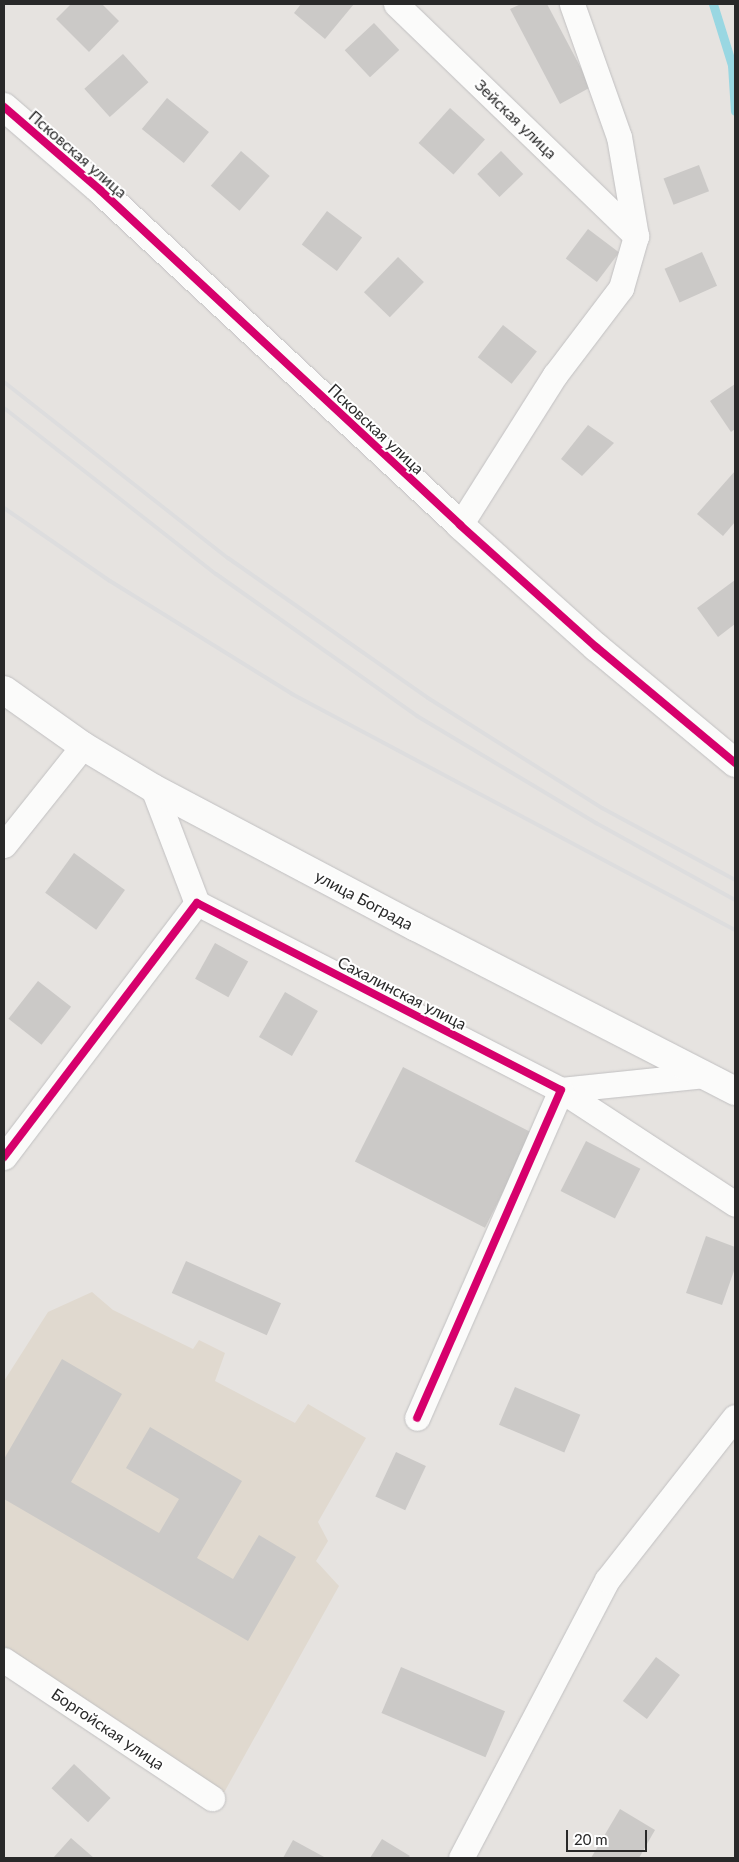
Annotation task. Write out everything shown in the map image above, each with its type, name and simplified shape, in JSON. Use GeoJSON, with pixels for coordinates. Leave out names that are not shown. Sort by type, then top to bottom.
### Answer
{"type":"FeatureCollection","features":[{"type":"Feature","properties":{"kind":"street","name":"Зейская улица"},"geometry":{"type":"LineString","coordinates":[[396,4],[636,236]]}},
{"type":"Feature","properties":{"kind":"street"},"geometry":{"type":"LineString","coordinates":[[460,525],[555,375],[621,288],[636,236],[619,137],[572,4]]}},
{"type":"Feature","properties":{"kind":"street","name":"Псковская улица"},"geometry":{"type":"LineString","coordinates":[[4,107],[107,196],[460,525],[596,647],[735,763]]}},
{"type":"Feature","properties":{"kind":"street","name":"улица Бограда"},"geometry":{"type":"LineString","coordinates":[[4,690],[83,746],[153,788],[735,1091]]}},
{"type":"Feature","properties":{"kind":"street"},"geometry":{"type":"LineString","coordinates":[[4,845],[83,746]]}},
{"type":"Feature","properties":{"kind":"street"},"geometry":{"type":"LineString","coordinates":[[4,1157],[197,903],[153,788]]}},
{"type":"Feature","properties":{"kind":"street","name":"Сахалинская улица"},"geometry":{"type":"LineString","coordinates":[[197,903],[561,1090],[735,1204]]}},
{"type":"Feature","properties":{"kind":"street"},"geometry":{"type":"LineString","coordinates":[[417,1418],[561,1090],[705,1076]]}},
{"type":"Feature","properties":{"kind":"street"},"geometry":{"type":"LineString","coordinates":[[461,1858],[607,1580],[735,1417]]}},
{"type":"Feature","properties":{"kind":"street","name":"Боргойская улица"},"geometry":{"type":"LineString","coordinates":[[4,1660],[212,1798]]}},
{"type":"Feature","properties":{"kind":"shaded area"},"geometry":{"type":"Polygon","coordinates":[[[92,1292],[113,1310],[193,1349],[199,1340],[225,1353],[215,1381],[295,1423],[308,1404],[366,1438],[318,1522],[328,1541],[316,1561],[339,1586],[221,1798],[4,1650],[4,1381],[48,1312],[92,1292]]]}},
{"type":"Feature","properties":{"kind":"building"},"geometry":{"type":"Polygon","coordinates":[[[71,4],[102,4],[119,21],[89,52],[56,19],[71,4]]]}},
{"type":"Feature","properties":{"kind":"building"},"geometry":{"type":"Polygon","coordinates":[[[301,4],[354,4],[325,39],[294,13],[301,4]]]}},
{"type":"Feature","properties":{"kind":"building"},"geometry":{"type":"Polygon","coordinates":[[[521,4],[547,4],[591,87],[560,104],[510,9],[521,4]]]}},
{"type":"Feature","properties":{"kind":"building"},"geometry":{"type":"Polygon","coordinates":[[[374,23],[399,50],[370,77],[345,50],[374,23]]]}},
{"type":"Feature","properties":{"kind":"building"},"geometry":{"type":"Polygon","coordinates":[[[123,54],[148,82],[110,117],[84,89],[123,54]]]}},
{"type":"Feature","properties":{"kind":"building"},"geometry":{"type":"Polygon","coordinates":[[[167,98],[209,132],[184,163],[142,129],[167,98]]]}},
{"type":"Feature","properties":{"kind":"building"},"geometry":{"type":"Polygon","coordinates":[[[450,108],[485,139],[453,174],[419,143],[450,108]]]}},
{"type":"Feature","properties":{"kind":"building"},"geometry":{"type":"Polygon","coordinates":[[[241,151],[270,176],[240,211],[211,186],[241,151]]]}},
{"type":"Feature","properties":{"kind":"building"},"geometry":{"type":"Polygon","coordinates":[[[501,151],[523,174],[499,197],[477,174],[501,151]]]}},
{"type":"Feature","properties":{"kind":"building"},"geometry":{"type":"Polygon","coordinates":[[[699,165],[709,191],[674,205],[664,179],[699,165]]]}},
{"type":"Feature","properties":{"kind":"building"},"geometry":{"type":"Polygon","coordinates":[[[327,211],[362,237],[337,271],[302,245],[327,211]]]}},
{"type":"Feature","properties":{"kind":"building"},"geometry":{"type":"Polygon","coordinates":[[[588,229],[619,252],[597,282],[566,259],[588,229]]]}},
{"type":"Feature","properties":{"kind":"building"},"geometry":{"type":"Polygon","coordinates":[[[702,252],[717,286],[680,302],[665,269],[702,252]]]}},
{"type":"Feature","properties":{"kind":"building"},"geometry":{"type":"Polygon","coordinates":[[[398,257],[424,282],[390,317],[364,292],[398,257]]]}},
{"type":"Feature","properties":{"kind":"building"},"geometry":{"type":"Polygon","coordinates":[[[503,325],[537,351],[512,384],[478,357],[503,325]]]}},
{"type":"Feature","properties":{"kind":"building"},"geometry":{"type":"Polygon","coordinates":[[[735,384],[735,429],[731,432],[710,401],[735,384]]]}},
{"type":"Feature","properties":{"kind":"building"},"geometry":{"type":"Polygon","coordinates":[[[588,425],[614,443],[582,476],[561,459],[588,425]]]}},
{"type":"Feature","properties":{"kind":"building"},"geometry":{"type":"Polygon","coordinates":[[[735,471],[735,522],[723,536],[697,514],[735,471]]]}},
{"type":"Feature","properties":{"kind":"building"},"geometry":{"type":"Polygon","coordinates":[[[735,580],[735,624],[718,637],[697,608],[735,580]]]}},
{"type":"Feature","properties":{"kind":"building"},"geometry":{"type":"Polygon","coordinates":[[[74,853],[125,890],[96,930],[45,893],[74,853]]]}},
{"type":"Feature","properties":{"kind":"building"},"geometry":{"type":"Polygon","coordinates":[[[215,943],[248,961],[228,997],[195,979],[215,943]]]}},
{"type":"Feature","properties":{"kind":"building"},"geometry":{"type":"Polygon","coordinates":[[[38,981],[71,1007],[42,1045],[8,1019],[38,981]]]}},
{"type":"Feature","properties":{"kind":"building"},"geometry":{"type":"Polygon","coordinates":[[[285,992],[318,1011],[292,1056],[259,1037],[285,992]]]}},
{"type":"Feature","properties":{"kind":"building"},"geometry":{"type":"Polygon","coordinates":[[[403,1067],[533,1133],[485,1228],[355,1161],[403,1067]]]}},
{"type":"Feature","properties":{"kind":"building"},"geometry":{"type":"Polygon","coordinates":[[[586,1141],[640,1169],[615,1219],[561,1191],[586,1141]]]}},
{"type":"Feature","properties":{"kind":"building"},"geometry":{"type":"Polygon","coordinates":[[[706,1236],[735,1247],[735,1268],[722,1305],[686,1293],[706,1236]]]}},
{"type":"Feature","properties":{"kind":"building"},"geometry":{"type":"Polygon","coordinates":[[[186,1261],[281,1303],[267,1335],[172,1293],[186,1261]]]}},
{"type":"Feature","properties":{"kind":"building"},"geometry":{"type":"Polygon","coordinates":[[[62,1359],[122,1394],[71,1482],[159,1533],[179,1499],[126,1468],[150,1427],[242,1481],[197,1558],[233,1579],[259,1535],[296,1557],[248,1641],[4,1499],[4,1459],[62,1359]]]}},
{"type":"Feature","properties":{"kind":"building"},"geometry":{"type":"Polygon","coordinates":[[[515,1387],[580,1415],[564,1452],[499,1425],[515,1387]]]}},
{"type":"Feature","properties":{"kind":"building"},"geometry":{"type":"Polygon","coordinates":[[[396,1452],[426,1466],[405,1510],[375,1496],[396,1452]]]}},
{"type":"Feature","properties":{"kind":"building"},"geometry":{"type":"Polygon","coordinates":[[[656,1657],[680,1675],[647,1719],[623,1701],[656,1657]]]}},
{"type":"Feature","properties":{"kind":"building"},"geometry":{"type":"Polygon","coordinates":[[[401,1667],[505,1711],[485,1757],[381,1713],[401,1667]]]}},
{"type":"Feature","properties":{"kind":"building"},"geometry":{"type":"Polygon","coordinates":[[[74,1764],[111,1798],[88,1822],[51,1788],[74,1764]]]}},
{"type":"Feature","properties":{"kind":"building"},"geometry":{"type":"Polygon","coordinates":[[[620,1809],[655,1830],[639,1858],[591,1858],[620,1809]]]}},
{"type":"Feature","properties":{"kind":"building"},"geometry":{"type":"Polygon","coordinates":[[[71,1838],[94,1858],[53,1858],[71,1838]]]}},
{"type":"Feature","properties":{"kind":"building"},"geometry":{"type":"Polygon","coordinates":[[[382,1839],[410,1856],[408,1858],[370,1858],[382,1839]]]}},
{"type":"Feature","properties":{"kind":"building"},"geometry":{"type":"Polygon","coordinates":[[[293,1840],[326,1858],[283,1858],[293,1840]]]}},
{"type":"Feature","properties":{"kind":"waterway"},"geometry":{"type":"LineString","coordinates":[[713,4],[732,65],[735,111]]}},
{"type":"Feature","properties":{"kind":"railway"},"geometry":{"type":"LineString","coordinates":[[4,382],[228,558],[428,698],[602,808],[735,880]]}},
{"type":"Feature","properties":{"kind":"railway"},"geometry":{"type":"LineString","coordinates":[[4,408],[216,574],[417,716],[596,823],[735,900]]}},
{"type":"Feature","properties":{"kind":"railway"},"geometry":{"type":"LineString","coordinates":[[4,508],[110,581],[292,694],[735,930]]}},
{"type":"Feature","properties":{"kind":"cycle path"},"geometry":{"type":"LineString","coordinates":[[4,107],[100,190],[460,525],[596,647],[735,763]]}},
{"type":"Feature","properties":{"kind":"cycle path"},"geometry":{"type":"LineString","coordinates":[[4,1157],[197,903],[561,1090],[417,1418]]}}]}
